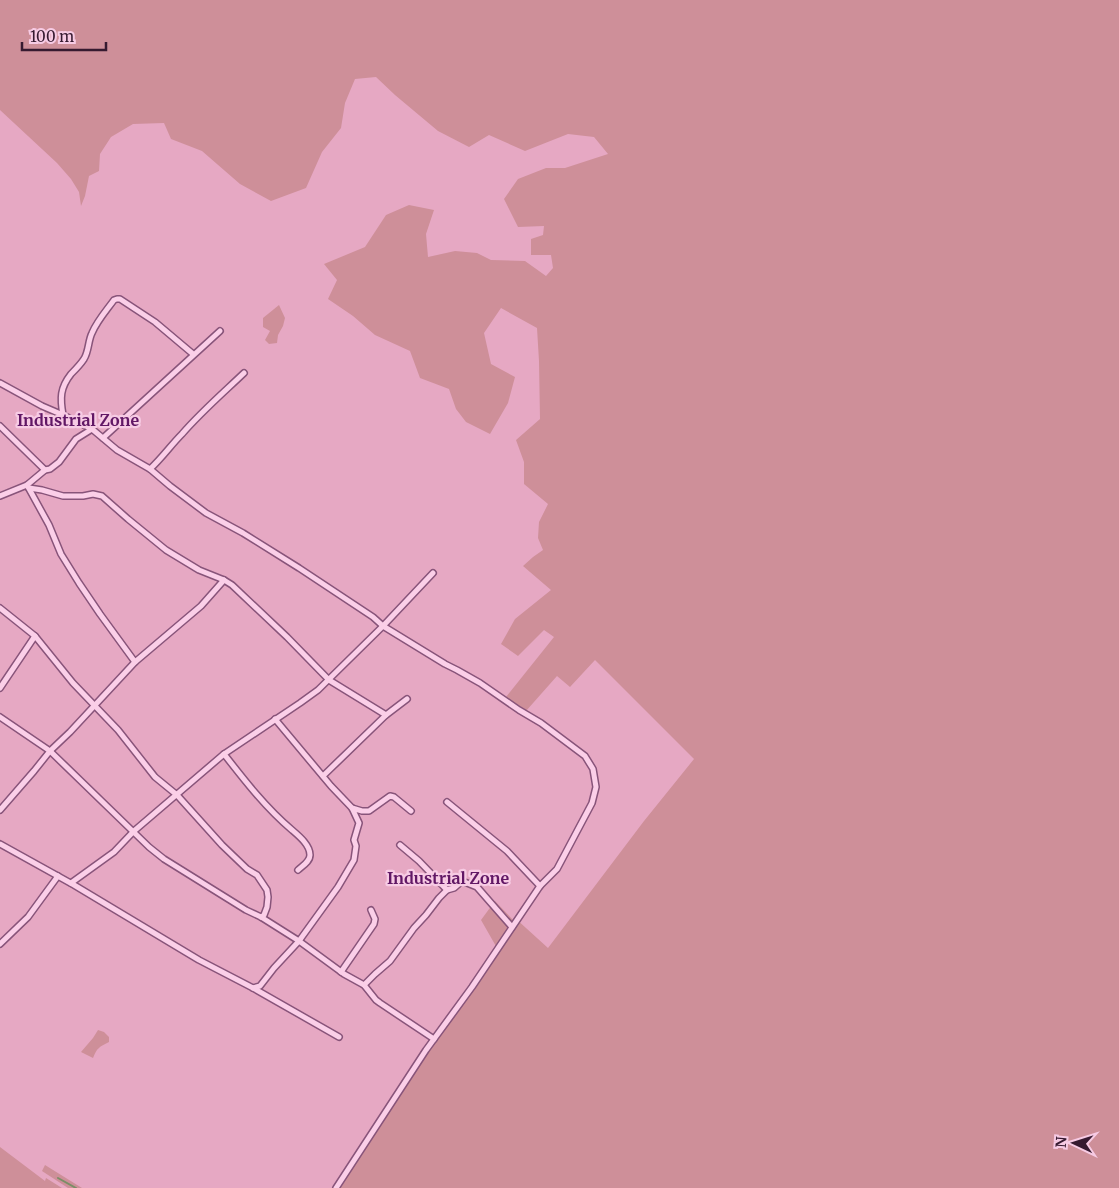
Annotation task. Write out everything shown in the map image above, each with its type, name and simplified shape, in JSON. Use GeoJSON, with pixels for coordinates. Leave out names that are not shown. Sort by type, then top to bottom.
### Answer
{"type":"FeatureCollection","features":[{"type":"Feature","properties":{"kind":"street"},"geometry":{"type":"LineString","coordinates":[[63,415],[61,395],[63,387],[84,359],[93,331],[117,298],[154,322],[193,354]]}},
{"type":"Feature","properties":{"kind":"street"},"geometry":{"type":"LineString","coordinates":[[103,438],[220,331]]}},
{"type":"Feature","properties":{"kind":"street"},"geometry":{"type":"LineString","coordinates":[[150,469],[196,418],[244,373]]}},
{"type":"Feature","properties":{"kind":"street"},"geometry":{"type":"LineString","coordinates":[[0,382],[42,406],[92,430],[109,445],[150,469],[206,513],[243,533],[299,568],[373,617],[383,626],[480,683],[541,723],[585,756],[593,769],[596,787],[592,802],[557,869],[540,886],[472,987],[434,1039],[336,1188]]}},
{"type":"Feature","properties":{"kind":"street"},"geometry":{"type":"LineString","coordinates":[[0,426],[45,470]]}},
{"type":"Feature","properties":{"kind":"street"},"geometry":{"type":"LineString","coordinates":[[0,496],[28,486],[45,470],[50,469],[59,462],[79,436],[92,430]]}},
{"type":"Feature","properties":{"kind":"street"},"geometry":{"type":"LineString","coordinates":[[28,486],[63,496],[93,494],[102,496],[166,550],[199,570],[232,585],[329,680],[386,715]]}},
{"type":"Feature","properties":{"kind":"street"},"geometry":{"type":"LineString","coordinates":[[28,486],[49,525],[61,554],[100,614],[135,662]]}},
{"type":"Feature","properties":{"kind":"street"},"geometry":{"type":"LineString","coordinates":[[72,883],[114,852],[134,831],[224,754],[300,704],[329,680],[433,573]]}},
{"type":"Feature","properties":{"kind":"street"},"geometry":{"type":"LineString","coordinates":[[0,810],[50,751],[135,662],[201,606],[224,580]]}},
{"type":"Feature","properties":{"kind":"street"},"geometry":{"type":"LineString","coordinates":[[0,608],[35,636],[73,683],[118,730],[155,777],[177,795],[222,845],[247,869],[257,875],[267,890],[268,897],[267,907],[264,915],[261,917]]}},
{"type":"Feature","properties":{"kind":"street"},"geometry":{"type":"LineString","coordinates":[[0,688],[35,636]]}},
{"type":"Feature","properties":{"kind":"street"},"geometry":{"type":"LineString","coordinates":[[323,776],[386,715],[407,699]]}},
{"type":"Feature","properties":{"kind":"street"},"geometry":{"type":"LineString","coordinates":[[0,717],[50,751],[149,847],[164,859],[299,941],[341,972],[364,985],[376,1000],[434,1039]]}},
{"type":"Feature","properties":{"kind":"street"},"geometry":{"type":"LineString","coordinates":[[253,988],[260,986],[299,941],[338,887],[354,860],[356,846],[354,840],[359,823],[352,808],[275,719]]}},
{"type":"Feature","properties":{"kind":"street"},"geometry":{"type":"LineString","coordinates":[[224,754],[257,797],[301,838],[310,852],[308,861],[298,870]]}},
{"type":"Feature","properties":{"kind":"street"},"geometry":{"type":"LineString","coordinates":[[352,808],[369,811],[392,796],[411,812]]}},
{"type":"Feature","properties":{"kind":"street"},"geometry":{"type":"LineString","coordinates":[[447,802],[507,851],[540,886]]}},
{"type":"Feature","properties":{"kind":"street"},"geometry":{"type":"LineString","coordinates":[[0,845],[72,883],[199,960],[339,1037]]}},
{"type":"Feature","properties":{"kind":"street"},"geometry":{"type":"LineString","coordinates":[[400,845],[419,861],[447,890]]}},
{"type":"Feature","properties":{"kind":"street"},"geometry":{"type":"LineString","coordinates":[[0,944],[28,916],[58,876]]}},
{"type":"Feature","properties":{"kind":"street"},"geometry":{"type":"LineString","coordinates":[[364,985],[390,961],[434,903],[447,890],[454,888],[462,881],[476,887],[512,927]]}},
{"type":"Feature","properties":{"kind":"street"},"geometry":{"type":"LineString","coordinates":[[341,972],[374,924],[375,919],[371,910]]}},
{"type":"Feature","properties":{"kind":"shaded area"},"geometry":{"type":"Polygon","coordinates":[[[0,0],[1119,0],[1119,1188],[0,1188],[0,0]]]}},
{"type":"Feature","properties":{"kind":"shaded area"},"geometry":{"type":"Polygon","coordinates":[[[0,0],[1119,0],[1119,1188],[336,1188],[497,948],[481,920],[495,901],[513,920],[515,918],[548,948],[644,821],[694,759],[595,660],[570,687],[557,676],[526,711],[506,697],[554,637],[544,630],[518,656],[501,644],[515,619],[551,590],[523,566],[543,550],[538,538],[539,522],[548,504],[524,484],[524,462],[516,440],[540,419],[537,328],[501,308],[484,333],[491,364],[515,377],[508,403],[490,434],[466,422],[456,409],[449,389],[420,378],[410,351],[375,335],[353,316],[328,299],[337,280],[324,264],[365,247],[386,215],[409,205],[434,210],[426,234],[428,257],[455,251],[477,253],[491,260],[525,261],[546,276],[553,268],[551,255],[531,255],[531,239],[543,235],[544,226],[518,227],[504,199],[518,179],[546,168],[565,168],[608,154],[594,137],[568,134],[525,151],[489,135],[469,147],[438,131],[376,77],[355,79],[345,103],[341,128],[322,152],[306,188],[271,201],[240,184],[202,151],[171,139],[164,123],[133,124],[111,137],[100,154],[99,171],[89,176],[81,206],[79,192],[71,179],[57,163],[0,110],[0,0]]]}},
{"type":"Feature","properties":{"kind":"shaded area"},"geometry":{"type":"Polygon","coordinates":[[[279,305],[285,318],[283,326],[278,335],[277,343],[269,344],[265,340],[270,331],[263,327],[263,318],[279,305]]]}},
{"type":"Feature","properties":{"kind":"shaded area"},"geometry":{"type":"Polygon","coordinates":[[[98,1030],[104,1032],[109,1037],[109,1042],[99,1048],[93,1058],[81,1052],[98,1030]]]}},
{"type":"Feature","properties":{"kind":"shaded area"},"geometry":{"type":"Polygon","coordinates":[[[0,1147],[45,1181],[46,1178],[62,1188],[0,1188],[0,1147]]]}},
{"type":"Feature","properties":{"kind":"shaded area"},"geometry":{"type":"Polygon","coordinates":[[[45,1165],[82,1188],[68,1188],[42,1171],[45,1165]]]}},
{"type":"Feature","properties":{"kind":"waterway"},"geometry":{"type":"LineString","coordinates":[[58,1178],[76,1188]]}},
{"type":"Feature","properties":{"kind":"district","name":"Industrial Zone"},"geometry":{"type":"Point","coordinates":[78,420]}},
{"type":"Feature","properties":{"kind":"district","name":"Industrial Zone"},"geometry":{"type":"Point","coordinates":[448,878]}}]}
